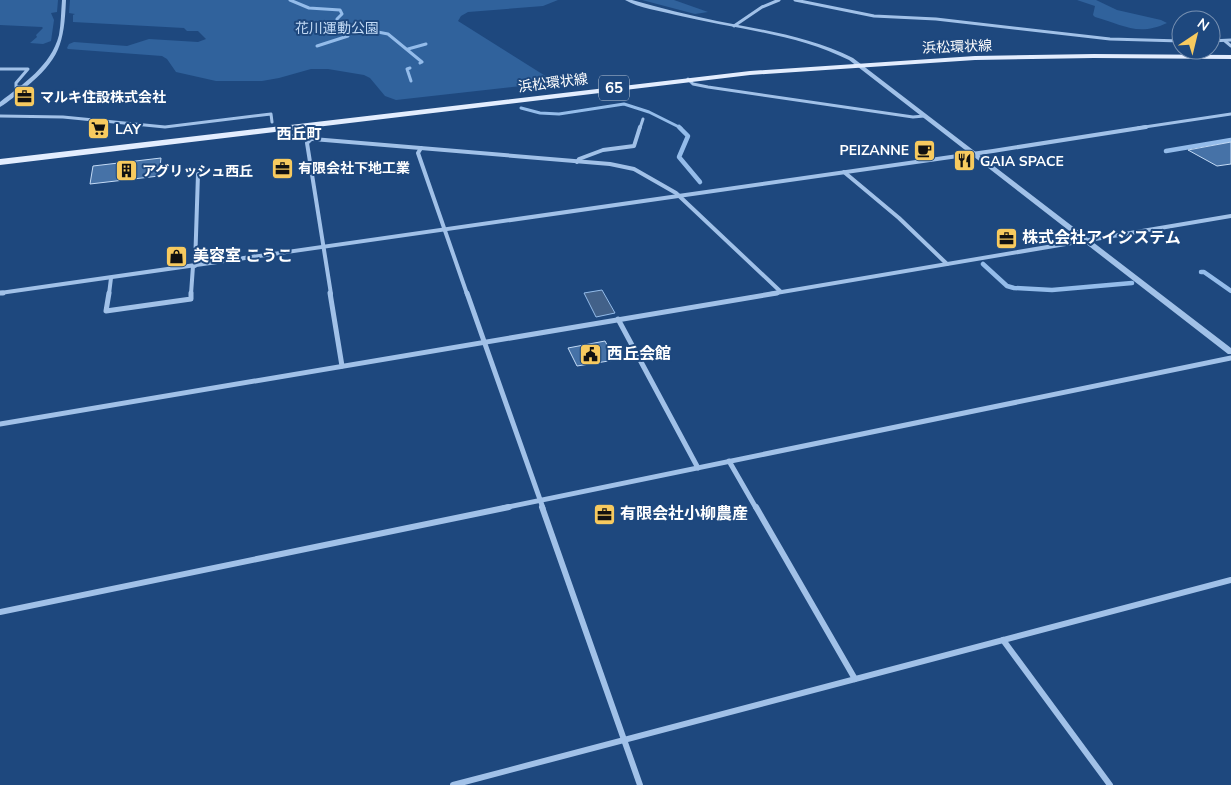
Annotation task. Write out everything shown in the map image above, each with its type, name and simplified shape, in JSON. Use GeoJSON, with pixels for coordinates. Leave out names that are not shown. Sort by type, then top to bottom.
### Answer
{"type":"FeatureCollection","features":[{"type":"Feature","properties":{"kind":"main road","name":"浜松環状線"},"geometry":{"type":"LineString","coordinates":[[0,154],[674,74],[1040,51],[1231,52]]}},
{"type":"Feature","properties":{"kind":"main road","name":"浜松環状線"},"geometry":{"type":"LineString","coordinates":[[0,162],[688,79],[855,62],[1022,57],[1231,57]]}},
{"type":"Feature","properties":{"kind":"street"},"geometry":{"type":"LineString","coordinates":[[0,105],[44,66],[58,46],[61,36],[64,0]]}},
{"type":"Feature","properties":{"kind":"street"},"geometry":{"type":"LineString","coordinates":[[627,0],[686,16],[809,40],[833,49],[855,62],[1231,352]]}},
{"type":"Feature","properties":{"kind":"street"},"geometry":{"type":"LineString","coordinates":[[734,26],[762,7],[779,0]]}},
{"type":"Feature","properties":{"kind":"street"},"geometry":{"type":"LineString","coordinates":[[795,0],[874,16],[936,20],[1110,39],[1171,42]]}},
{"type":"Feature","properties":{"kind":"street"},"geometry":{"type":"LineString","coordinates":[[1221,41],[1231,40]]}},
{"type":"Feature","properties":{"kind":"street"},"geometry":{"type":"LineString","coordinates":[[1225,41],[1231,46]]}},
{"type":"Feature","properties":{"kind":"street"},"geometry":{"type":"LineString","coordinates":[[0,69],[28,69],[16,83],[16,87],[22,87]]}},
{"type":"Feature","properties":{"kind":"street"},"geometry":{"type":"LineString","coordinates":[[688,79],[693,84],[708,87],[914,117],[924,116]]}},
{"type":"Feature","properties":{"kind":"street"},"geometry":{"type":"LineString","coordinates":[[0,116],[63,117],[165,127],[271,114],[272,122]]}},
{"type":"Feature","properties":{"kind":"street"},"geometry":{"type":"LineString","coordinates":[[0,293],[973,154],[1230,115]]}},
{"type":"Feature","properties":{"kind":"street"},"geometry":{"type":"LineString","coordinates":[[578,162],[579,159],[603,150],[634,146],[643,119]]}},
{"type":"Feature","properties":{"kind":"street"},"geometry":{"type":"LineString","coordinates":[[281,128],[282,134],[311,139],[616,165],[634,169],[678,196],[782,292]]}},
{"type":"Feature","properties":{"kind":"street"},"geometry":{"type":"LineString","coordinates":[[311,139],[307,143],[342,366]]}},
{"type":"Feature","properties":{"kind":"street"},"geometry":{"type":"LineString","coordinates":[[421,148],[418,153],[640,785]]}},
{"type":"Feature","properties":{"kind":"street"},"geometry":{"type":"LineString","coordinates":[[844,172],[899,218],[947,264]]}},
{"type":"Feature","properties":{"kind":"street"},"geometry":{"type":"LineString","coordinates":[[111,278],[106,312],[191,299],[198,174]]}},
{"type":"Feature","properties":{"kind":"street"},"geometry":{"type":"LineString","coordinates":[[0,424],[1231,216]]}},
{"type":"Feature","properties":{"kind":"street"},"geometry":{"type":"LineString","coordinates":[[618,319],[698,468]]}},
{"type":"Feature","properties":{"kind":"street"},"geometry":{"type":"LineString","coordinates":[[0,612],[1231,358]]}},
{"type":"Feature","properties":{"kind":"street"},"geometry":{"type":"LineString","coordinates":[[729,461],[854,679]]}},
{"type":"Feature","properties":{"kind":"street"},"geometry":{"type":"LineString","coordinates":[[453,785],[1231,580]]}},
{"type":"Feature","properties":{"kind":"street"},"geometry":{"type":"LineString","coordinates":[[1004,640],[1110,785]]}},
{"type":"Feature","properties":{"kind":"green space"},"geometry":{"type":"Polygon","coordinates":[[[0,0],[58,0],[57,12],[51,13],[54,20],[51,41],[43,44],[30,43],[37,37],[36,35],[42,27],[0,25],[0,0]]]}},
{"type":"Feature","properties":{"kind":"green space","name":"花川運動公園"},"geometry":{"type":"Polygon","coordinates":[[[70,0],[558,0],[543,6],[468,12],[461,16],[458,21],[547,77],[550,80],[547,83],[396,100],[385,96],[370,78],[364,75],[328,69],[311,69],[262,81],[216,81],[176,72],[167,59],[162,56],[68,49],[69,44],[74,42],[127,46],[149,39],[198,42],[206,39],[198,31],[187,31],[184,28],[73,22],[73,15],[75,14],[69,13],[70,0]]]}},
{"type":"Feature","properties":{"kind":"green space"},"geometry":{"type":"Polygon","coordinates":[[[642,0],[674,0],[708,12],[695,14],[642,0]]]}},
{"type":"Feature","properties":{"kind":"green space"},"geometry":{"type":"Polygon","coordinates":[[[1077,0],[1096,0],[1117,10],[1167,23],[1147,29],[1130,28],[1095,17],[1093,15],[1095,6],[1077,0]]]}},
{"type":"Feature","properties":{"kind":"shaded area"},"geometry":{"type":"Polygon","coordinates":[[[602,290],[615,313],[596,317],[584,293],[602,290]]]}},
{"type":"Feature","properties":{"kind":"building"},"geometry":{"type":"Polygon","coordinates":[[[1231,142],[1231,164],[1217,166],[1188,150],[1231,142]]]}},
{"type":"Feature","properties":{"kind":"building","name":"アグリッシュ西丘"},"geometry":{"type":"Polygon","coordinates":[[[161,158],[159,176],[90,184],[93,166],[161,158]]]}},
{"type":"Feature","properties":{"kind":"building","name":"西丘会館"},"geometry":{"type":"Polygon","coordinates":[[[605,341],[615,360],[577,366],[568,348],[605,341]]]}},
{"type":"Feature","properties":{"kind":"waterway"},"geometry":{"type":"LineString","coordinates":[[290,0],[309,8],[340,10],[342,14],[337,19],[337,24],[388,34],[422,62],[420,63]]}},
{"type":"Feature","properties":{"kind":"waterway"},"geometry":{"type":"LineString","coordinates":[[317,46],[348,36],[346,27]]}},
{"type":"Feature","properties":{"kind":"waterway"},"geometry":{"type":"LineString","coordinates":[[408,49],[426,44]]}},
{"type":"Feature","properties":{"kind":"waterway"},"geometry":{"type":"LineString","coordinates":[[410,68],[407,69],[411,81]]}},
{"type":"Feature","properties":{"kind":"waterway"},"geometry":{"type":"LineString","coordinates":[[521,108],[540,113],[559,114],[624,104],[649,112],[679,127]]}},
{"type":"Feature","properties":{"kind":"waterway"},"geometry":{"type":"LineString","coordinates":[[679,127],[688,136],[679,157],[700,182]]}},
{"type":"Feature","properties":{"kind":"waterway"},"geometry":{"type":"LineString","coordinates":[[1166,151],[1231,140]]}},
{"type":"Feature","properties":{"kind":"waterway"},"geometry":{"type":"LineString","coordinates":[[983,264],[1007,286],[1014,288],[1052,290],[1132,283]]}},
{"type":"Feature","properties":{"kind":"waterway"},"geometry":{"type":"LineString","coordinates":[[1201,272],[1204,272],[1231,291]]}},
{"type":"Feature","properties":{"kind":"place","name":"マルキ住設株式会社"},"geometry":{"type":"Point","coordinates":[24,97]}},
{"type":"Feature","properties":{"kind":"place","name":"LAY"},"geometry":{"type":"Point","coordinates":[99,129]}},
{"type":"Feature","properties":{"kind":"place","name":"PEIZANNE"},"geometry":{"type":"Point","coordinates":[925,150]}},
{"type":"Feature","properties":{"kind":"place","name":"GAIA SPACE"},"geometry":{"type":"Point","coordinates":[964,161]}},
{"type":"Feature","properties":{"kind":"place","name":"有限会社下地工業"},"geometry":{"type":"Point","coordinates":[282,168]}},
{"type":"Feature","properties":{"kind":"place","name":"アグリッシュ西丘"},"geometry":{"type":"Point","coordinates":[126,171]}},
{"type":"Feature","properties":{"kind":"place","name":"株式会社アイシステム"},"geometry":{"type":"Point","coordinates":[1006,238]}},
{"type":"Feature","properties":{"kind":"place","name":"美容室 こうこ"},"geometry":{"type":"Point","coordinates":[177,256]}},
{"type":"Feature","properties":{"kind":"place","name":"西丘会館"},"geometry":{"type":"Point","coordinates":[591,354]}},
{"type":"Feature","properties":{"kind":"place","name":"有限会社小柳農産"},"geometry":{"type":"Point","coordinates":[604,514]}},
{"type":"Feature","properties":{"kind":"district","name":"西丘町"},"geometry":{"type":"Point","coordinates":[299,134]}}]}
